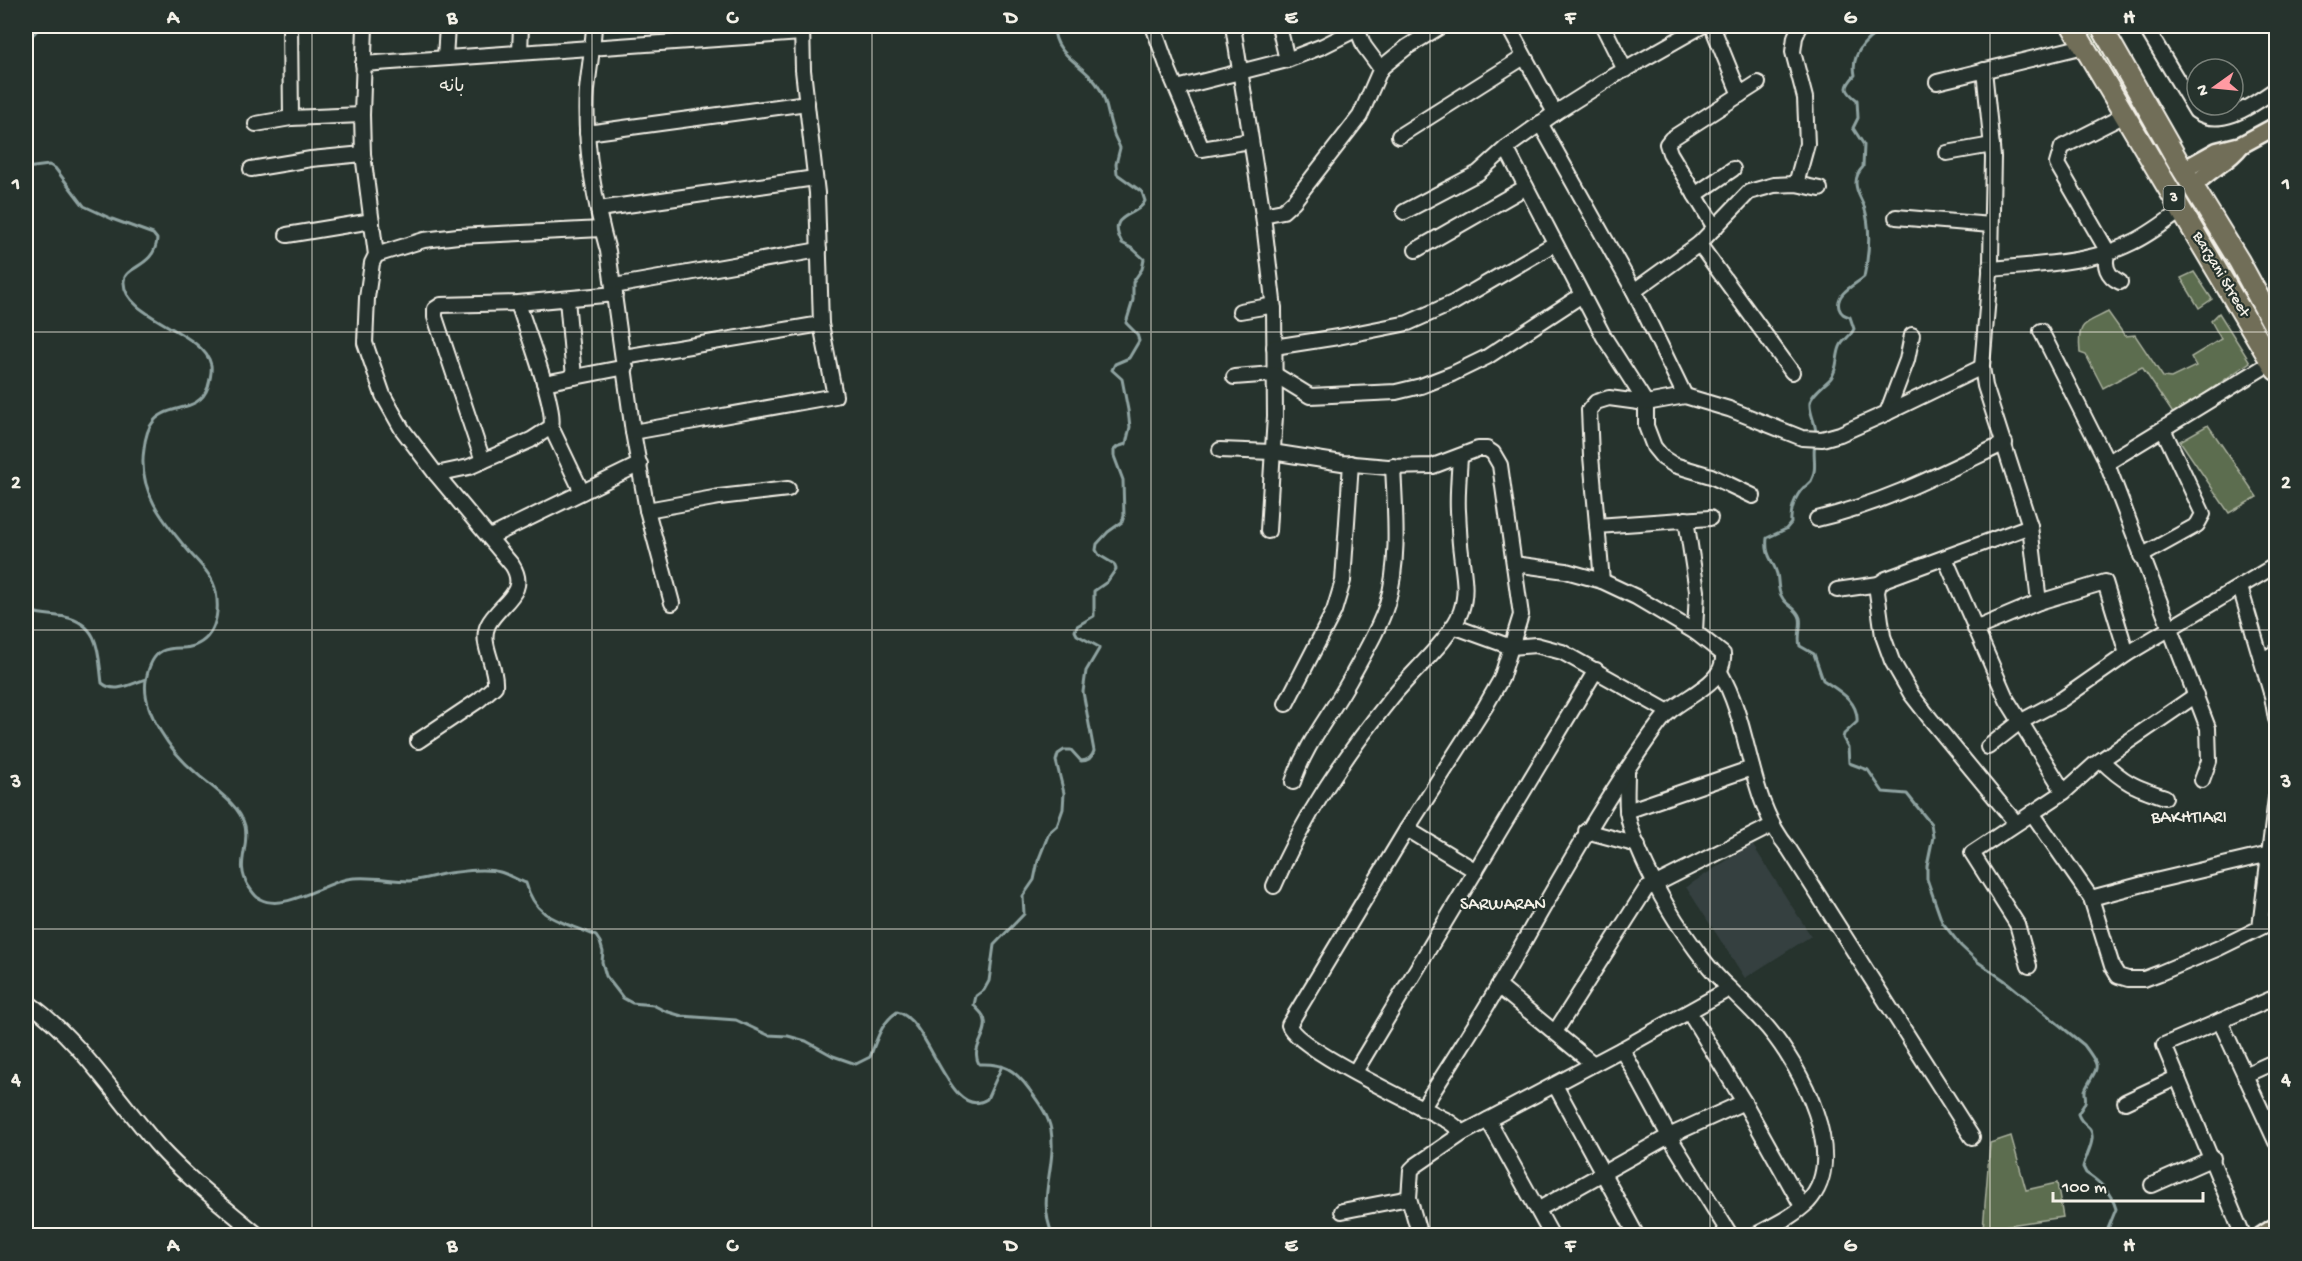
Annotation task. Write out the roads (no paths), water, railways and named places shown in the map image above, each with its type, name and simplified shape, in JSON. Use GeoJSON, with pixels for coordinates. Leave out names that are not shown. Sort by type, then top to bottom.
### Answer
{"type":"FeatureCollection","features":[{"type":"Feature","properties":{"kind":"highway","name":"Barzani Street"},"geometry":{"type":"LineString","coordinates":[[2072,26],[2274,366]]}},
{"type":"Feature","properties":{"kind":"highway","name":"Barzani Street"},"geometry":{"type":"LineString","coordinates":[[2103,26],[2188,179],[2274,320]]}},
{"type":"Feature","properties":{"kind":"highway"},"geometry":{"type":"LineString","coordinates":[[2128,120],[2151,112]]}},
{"type":"Feature","properties":{"kind":"highway"},"geometry":{"type":"LineString","coordinates":[[2219,273],[2239,261]]}},
{"type":"Feature","properties":{"kind":"main road"},"geometry":{"type":"LineString","coordinates":[[2188,179],[2203,175],[2233,156],[2241,145],[2277,126]]}},
{"type":"Feature","properties":{"kind":"main road"},"geometry":{"type":"LineString","coordinates":[[2261,1236],[2277,1226]]}},
{"type":"Feature","properties":{"kind":"street"},"geometry":{"type":"LineString","coordinates":[[290,26],[291,118]]}},
{"type":"Feature","properties":{"kind":"street"},"geometry":{"type":"LineString","coordinates":[[365,26],[363,154],[376,255],[372,263],[367,298],[365,343],[383,395],[402,429],[436,474],[490,537],[518,574],[519,582],[515,591],[488,625],[486,636],[495,686],[479,700],[418,741]]}},
{"type":"Feature","properties":{"kind":"street"},"geometry":{"type":"LineString","coordinates":[[446,58],[447,26]]}},
{"type":"Feature","properties":{"kind":"street"},"geometry":{"type":"LineString","coordinates":[[520,52],[521,26]]}},
{"type":"Feature","properties":{"kind":"street"},"geometry":{"type":"LineString","coordinates":[[594,26],[587,91],[587,133],[614,290],[633,432],[647,510],[672,603]]}},
{"type":"Feature","properties":{"kind":"street"},"geometry":{"type":"LineString","coordinates":[[1154,26],[1202,149],[1250,141]]}},
{"type":"Feature","properties":{"kind":"street"},"geometry":{"type":"LineString","coordinates":[[1233,26],[1263,215],[1274,309],[1272,452],[1268,531]]}},
{"type":"Feature","properties":{"kind":"street"},"geometry":{"type":"LineString","coordinates":[[1279,26],[1287,60]]}},
{"type":"Feature","properties":{"kind":"street"},"geometry":{"type":"LineString","coordinates":[[1263,215],[1283,211],[1294,201],[1360,116],[1381,69],[1407,47],[1441,26]]}},
{"type":"Feature","properties":{"kind":"street"},"geometry":{"type":"LineString","coordinates":[[1508,26],[1555,113]]}},
{"type":"Feature","properties":{"kind":"street"},"geometry":{"type":"LineString","coordinates":[[1603,26],[1625,70]]}},
{"type":"Feature","properties":{"kind":"street"},"geometry":{"type":"LineString","coordinates":[[1404,212],[1478,173],[1506,148],[1555,113],[1702,26]]}},
{"type":"Feature","properties":{"kind":"street"},"geometry":{"type":"LineString","coordinates":[[1712,26],[1740,95]]}},
{"type":"Feature","properties":{"kind":"street"},"geometry":{"type":"LineString","coordinates":[[1796,184],[1807,144],[1805,98],[1793,52],[1795,37],[1800,26]]}},
{"type":"Feature","properties":{"kind":"street"},"geometry":{"type":"LineString","coordinates":[[2145,26],[2196,111],[2204,117],[2214,119],[2239,111],[2277,89]]}},
{"type":"Feature","properties":{"kind":"street"},"geometry":{"type":"LineString","coordinates":[[1177,88],[1287,60],[1323,46],[1356,27],[1364,46],[1381,69]]}},
{"type":"Feature","properties":{"kind":"street"},"geometry":{"type":"LineString","coordinates":[[363,64],[802,29],[815,178],[821,324],[835,396],[633,432]]}},
{"type":"Feature","properties":{"kind":"street"},"geometry":{"type":"LineString","coordinates":[[1937,81],[2084,46]]}},
{"type":"Feature","properties":{"kind":"street"},"geometry":{"type":"LineString","coordinates":[[1400,136],[1524,57]]}},
{"type":"Feature","properties":{"kind":"street"},"geometry":{"type":"LineString","coordinates":[[1984,70],[1992,145],[1990,269],[1982,367],[1985,386],[2030,526],[2039,602]]}},
{"type":"Feature","properties":{"kind":"street"},"geometry":{"type":"LineString","coordinates":[[1715,228],[1670,153],[1667,144],[1671,139],[1758,83]]}},
{"type":"Feature","properties":{"kind":"street"},"geometry":{"type":"LineString","coordinates":[[587,133],[807,103]]}},
{"type":"Feature","properties":{"kind":"street"},"geometry":{"type":"LineString","coordinates":[[256,124],[291,118],[362,115]]}},
{"type":"Feature","properties":{"kind":"street"},"geometry":{"type":"LineString","coordinates":[[2120,282],[2107,270],[2105,264],[2108,252],[2057,164],[2062,147],[2128,120]]}},
{"type":"Feature","properties":{"kind":"street"},"geometry":{"type":"LineString","coordinates":[[1540,123],[1634,291],[1685,396]]}},
{"type":"Feature","properties":{"kind":"street"},"geometry":{"type":"LineString","coordinates":[[1947,153],[1992,145]]}},
{"type":"Feature","properties":{"kind":"street"},"geometry":{"type":"LineString","coordinates":[[1506,148],[1604,337],[1646,403],[1646,426],[1654,447],[1674,465],[1711,476],[1753,496]]}},
{"type":"Feature","properties":{"kind":"street"},"geometry":{"type":"LineString","coordinates":[[251,170],[311,159],[363,154]]}},
{"type":"Feature","properties":{"kind":"street"},"geometry":{"type":"LineString","coordinates":[[1695,195],[1733,169]]}},
{"type":"Feature","properties":{"kind":"street"},"geometry":{"type":"LineString","coordinates":[[599,209],[815,178]]}},
{"type":"Feature","properties":{"kind":"street"},"geometry":{"type":"LineString","coordinates":[[1634,291],[1699,244],[1749,192],[1774,185],[1796,184],[1820,189]]}},
{"type":"Feature","properties":{"kind":"street"},"geometry":{"type":"LineString","coordinates":[[1416,250],[1526,187]]}},
{"type":"Feature","properties":{"kind":"street"},"geometry":{"type":"LineString","coordinates":[[1990,269],[2032,265],[2108,252],[2132,243],[2182,210]]}},
{"type":"Feature","properties":{"kind":"street"},"geometry":{"type":"LineString","coordinates":[[1896,217],[1990,225]]}},
{"type":"Feature","properties":{"kind":"street"},"geometry":{"type":"LineString","coordinates":[[286,235],[372,221]]}},
{"type":"Feature","properties":{"kind":"street"},"geometry":{"type":"LineString","coordinates":[[376,255],[424,240],[458,236],[602,229]]}},
{"type":"Feature","properties":{"kind":"street"},"geometry":{"type":"LineString","coordinates":[[1274,347],[1338,338],[1408,323],[1453,303],[1554,244]]}},
{"type":"Feature","properties":{"kind":"street"},"geometry":{"type":"LineString","coordinates":[[1699,244],[1792,372]]}},
{"type":"Feature","properties":{"kind":"street"},"geometry":{"type":"LineString","coordinates":[[483,460],[435,317],[435,309],[441,305],[567,299],[819,250]]}},
{"type":"Feature","properties":{"kind":"street"},"geometry":{"type":"LineString","coordinates":[[1234,377],[1274,374],[1310,396],[1396,392],[1421,386],[1486,357],[1582,295]]}},
{"type":"Feature","properties":{"kind":"street"},"geometry":{"type":"LineString","coordinates":[[567,299],[574,377]]}},
{"type":"Feature","properties":{"kind":"street"},"geometry":{"type":"LineString","coordinates":[[518,303],[544,383],[552,414],[551,427],[582,492]]}},
{"type":"Feature","properties":{"kind":"street"},"geometry":{"type":"LineString","coordinates":[[1240,311],[1269,306],[1274,309]]}},
{"type":"Feature","properties":{"kind":"street"},"geometry":{"type":"LineString","coordinates":[[544,383],[625,362],[821,324]]}},
{"type":"Feature","properties":{"kind":"street"},"geometry":{"type":"LineString","coordinates":[[2041,331],[2107,463],[2208,728],[2209,760],[2202,780]]}},
{"type":"Feature","properties":{"kind":"street"},"geometry":{"type":"LineString","coordinates":[[1887,413],[1907,360],[1912,335]]}},
{"type":"Feature","properties":{"kind":"street"},"geometry":{"type":"LineString","coordinates":[[2107,463],[2274,366]]}},
{"type":"Feature","properties":{"kind":"street"},"geometry":{"type":"LineString","coordinates":[[1602,581],[1589,410],[1596,402],[1609,398],[1646,403],[1685,396],[1729,409],[1802,438],[1822,439],[1840,434],[1887,413],[1982,367]]}},
{"type":"Feature","properties":{"kind":"street"},"geometry":{"type":"LineString","coordinates":[[436,474],[470,466],[531,440],[551,427]]}},
{"type":"Feature","properties":{"kind":"street"},"geometry":{"type":"LineString","coordinates":[[2141,556],[2197,525],[2203,514],[2163,429]]}},
{"type":"Feature","properties":{"kind":"street"},"geometry":{"type":"LineString","coordinates":[[1817,519],[1874,504],[1909,490],[2005,443]]}},
{"type":"Feature","properties":{"kind":"street"},"geometry":{"type":"LineString","coordinates":[[1220,450],[1272,452],[1351,463],[1433,466],[1478,449],[1493,453],[1500,465],[1521,615],[1501,679],[1289,1025],[1290,1030],[1312,1047],[1422,1109],[1446,1120],[1463,1133]]}},
{"type":"Feature","properties":{"kind":"street"},"geometry":{"type":"LineString","coordinates":[[1274,886],[1291,845],[1315,802],[1352,749],[1407,678],[1453,626],[1461,612],[1466,587],[1458,508],[1460,456]]}},
{"type":"Feature","properties":{"kind":"street"},"geometry":{"type":"LineString","coordinates":[[1286,704],[1334,611],[1343,581],[1351,463]]}},
{"type":"Feature","properties":{"kind":"street"},"geometry":{"type":"LineString","coordinates":[[490,537],[640,464]]}},
{"type":"Feature","properties":{"kind":"street"},"geometry":{"type":"LineString","coordinates":[[1293,782],[1299,764],[1353,676],[1387,605],[1393,578],[1395,524],[1393,466]]}},
{"type":"Feature","properties":{"kind":"street"},"geometry":{"type":"LineString","coordinates":[[647,510],[718,497],[789,489]]}},
{"type":"Feature","properties":{"kind":"street"},"geometry":{"type":"LineString","coordinates":[[1597,526],[1710,518]]}},
{"type":"Feature","properties":{"kind":"street"},"geometry":{"type":"LineString","coordinates":[[1686,519],[1697,591],[1695,632]]}},
{"type":"Feature","properties":{"kind":"street"},"geometry":{"type":"LineString","coordinates":[[1838,590],[1879,584],[1886,579],[2030,526]]}},
{"type":"Feature","properties":{"kind":"street"},"geometry":{"type":"LineString","coordinates":[[1945,558],[2007,700],[2064,792]]}},
{"type":"Feature","properties":{"kind":"street"},"geometry":{"type":"LineString","coordinates":[[1422,1109],[1498,986],[1586,831],[1669,712],[1704,687],[1720,672],[1724,662],[1723,654],[1695,632],[1636,597],[1602,581],[1566,571],[1514,564]]}},
{"type":"Feature","properties":{"kind":"street"},"geometry":{"type":"LineString","coordinates":[[1988,747],[2020,722],[2061,699],[2127,654],[2277,565]]}},
{"type":"Feature","properties":{"kind":"street"},"geometry":{"type":"LineString","coordinates":[[1975,629],[2039,602],[2105,582],[2127,654]]}},
{"type":"Feature","properties":{"kind":"street"},"geometry":{"type":"LineString","coordinates":[[1879,584],[1877,592],[1883,636],[1892,661],[1911,694],[2016,823]]}},
{"type":"Feature","properties":{"kind":"street"},"geometry":{"type":"LineString","coordinates":[[2240,587],[2277,719]]}},
{"type":"Feature","properties":{"kind":"street"},"geometry":{"type":"LineString","coordinates":[[1453,626],[1511,647],[1536,645],[1562,652],[1669,712]]}},
{"type":"Feature","properties":{"kind":"street"},"geometry":{"type":"LineString","coordinates":[[2262,661],[2277,652]]}},
{"type":"Feature","properties":{"kind":"street"},"geometry":{"type":"LineString","coordinates":[[1355,1072],[1596,670]]}},
{"type":"Feature","properties":{"kind":"street"},"geometry":{"type":"LineString","coordinates":[[1720,672],[1736,705],[1752,768],[1766,812],[1773,825],[1972,1137]]}},
{"type":"Feature","properties":{"kind":"street"},"geometry":{"type":"LineString","coordinates":[[2029,966],[2013,918],[1972,852],[2064,792],[2101,760],[2196,695]]}},
{"type":"Feature","properties":{"kind":"street"},"geometry":{"type":"LineString","coordinates":[[2101,760],[2120,779],[2130,785],[2165,797]]}},
{"type":"Feature","properties":{"kind":"street"},"geometry":{"type":"LineString","coordinates":[[1627,811],[1752,768]]}},
{"type":"Feature","properties":{"kind":"street"},"geometry":{"type":"LineString","coordinates":[[1627,772],[1627,811],[1638,845],[1675,919],[1701,956],[1768,1029],[1782,1048],[1804,1086],[1816,1114],[1824,1149],[1824,1171],[1818,1187],[1802,1206],[1789,1216],[1754,1236]]}},
{"type":"Feature","properties":{"kind":"street"},"geometry":{"type":"LineString","coordinates":[[2260,927],[2276,806]]}},
{"type":"Feature","properties":{"kind":"street"},"geometry":{"type":"LineString","coordinates":[[2032,813],[2091,898],[2112,966],[2118,976],[2127,979],[2144,979],[2219,948],[2277,920]]}},
{"type":"Feature","properties":{"kind":"street"},"geometry":{"type":"LineString","coordinates":[[1555,1032],[1646,889],[1773,825]]}},
{"type":"Feature","properties":{"kind":"street"},"geometry":{"type":"LineString","coordinates":[[1407,829],[1476,871]]}},
{"type":"Feature","properties":{"kind":"street"},"geometry":{"type":"LineString","coordinates":[[1586,831],[1638,845]]}},
{"type":"Feature","properties":{"kind":"street"},"geometry":{"type":"LineString","coordinates":[[2091,898],[2270,854]]}},
{"type":"Feature","properties":{"kind":"street"},"geometry":{"type":"LineString","coordinates":[[1498,986],[1592,1064]]}},
{"type":"Feature","properties":{"kind":"street"},"geometry":{"type":"LineString","coordinates":[[1420,1236],[1409,1198],[1411,1170],[1463,1133],[1623,1049],[1729,989]]}},
{"type":"Feature","properties":{"kind":"street"},"geometry":{"type":"LineString","coordinates":[[2243,1236],[2213,1158],[2164,1045],[2277,997]]}},
{"type":"Feature","properties":{"kind":"street"},"geometry":{"type":"LineString","coordinates":[[26,1002],[45,1015],[76,1045],[161,1149],[259,1236]]}},
{"type":"Feature","properties":{"kind":"street"},"geometry":{"type":"LineString","coordinates":[[1689,1012],[1744,1102],[1802,1206]]}},
{"type":"Feature","properties":{"kind":"street"},"geometry":{"type":"LineString","coordinates":[[2220,1021],[2245,1075],[2271,1117],[2277,1142]]}},
{"type":"Feature","properties":{"kind":"street"},"geometry":{"type":"LineString","coordinates":[[1623,1049],[1669,1136],[1731,1236]]}},
{"type":"Feature","properties":{"kind":"street"},"geometry":{"type":"LineString","coordinates":[[2245,1075],[2277,1061]]}},
{"type":"Feature","properties":{"kind":"street"},"geometry":{"type":"LineString","coordinates":[[2125,1102],[2178,1077]]}},
{"type":"Feature","properties":{"kind":"street"},"geometry":{"type":"LineString","coordinates":[[1555,1085],[1637,1236]]}},
{"type":"Feature","properties":{"kind":"street"},"geometry":{"type":"LineString","coordinates":[[1539,1209],[1669,1136],[1744,1102]]}},
{"type":"Feature","properties":{"kind":"street"},"geometry":{"type":"LineString","coordinates":[[1488,1120],[1552,1236]]}},
{"type":"Feature","properties":{"kind":"street"},"geometry":{"type":"LineString","coordinates":[[2152,1185],[2213,1158]]}},
{"type":"Feature","properties":{"kind":"street"},"geometry":{"type":"LineString","coordinates":[[1342,1211],[1409,1198]]}},
{"type":"Feature","properties":{"kind":"waterway"},"geometry":{"type":"LineString","coordinates":[[26,42],[41,26]]}},
{"type":"Feature","properties":{"kind":"waterway"},"geometry":{"type":"LineString","coordinates":[[1053,1236],[1046,1208],[1052,1144],[1050,1124],[1024,1082],[1013,1072],[1002,1066],[979,1064],[977,1053],[985,1021],[974,1005],[976,996],[984,990],[989,981],[994,945],[1024,914],[1023,896],[1034,880],[1038,861],[1049,833],[1057,826],[1063,809],[1064,793],[1056,761],[1058,754],[1064,750],[1071,750],[1083,761],[1088,760],[1094,751],[1083,692],[1086,671],[1099,647],[1077,635],[1075,631],[1077,626],[1094,616],[1094,591],[1107,582],[1116,569],[1114,564],[1099,555],[1096,550],[1097,544],[1122,522],[1124,516],[1123,480],[1114,450],[1126,444],[1130,427],[1122,379],[1112,370],[1115,364],[1129,358],[1139,341],[1137,334],[1126,323],[1133,300],[1133,282],[1142,269],[1144,259],[1122,243],[1117,226],[1124,217],[1145,201],[1142,192],[1117,174],[1116,164],[1120,148],[1102,94],[1090,76],[1069,58],[1058,44],[1054,26]]}},
{"type":"Feature","properties":{"kind":"waterway"},"geometry":{"type":"LineString","coordinates":[[1816,436],[1810,403],[1833,374],[1840,347],[1854,329],[1850,317],[1841,312],[1839,303],[1843,294],[1864,277],[1868,251],[1866,214],[1856,183],[1856,178],[1863,167],[1864,145],[1853,128],[1858,118],[1857,100],[1850,94],[1847,86],[1855,75],[1856,59],[1863,45],[1875,34],[1890,26]]}},
{"type":"Feature","properties":{"kind":"waterway"},"geometry":{"type":"LineString","coordinates":[[26,168],[49,165],[55,168],[84,206],[153,234],[157,239],[151,255],[126,276],[124,281],[127,294],[149,315],[195,343],[205,353],[211,365],[208,387],[204,395],[190,405],[166,412],[151,425],[146,438],[143,465],[149,493],[155,506],[212,581],[217,600],[216,617],[210,633],[198,644],[165,650],[156,656],[148,672],[146,692],[153,718],[168,743],[186,764],[231,803],[242,818],[246,834],[243,871],[249,887],[257,897],[270,902],[292,900],[337,882],[355,878],[409,881],[468,871],[500,872],[526,883],[531,896],[544,913],[596,936],[603,952],[602,962],[606,976],[623,998],[632,1003],[653,1005],[682,1016],[736,1020],[768,1035],[788,1036],[806,1041],[833,1056],[856,1064],[870,1057],[883,1026],[897,1012],[909,1018],[951,1084],[962,1097],[974,1103],[987,1099],[1002,1066]]}},
{"type":"Feature","properties":{"kind":"waterway"},"geometry":{"type":"LineString","coordinates":[[1815,442],[1813,476],[1796,499],[1792,508],[1791,523],[1786,529],[1767,538],[1767,550],[1777,574],[1780,594],[1800,618],[1800,646],[1814,654],[1823,680],[1846,697],[1855,708],[1857,722],[1844,734],[1843,738],[1848,747],[1849,763],[1868,770],[1883,792],[1907,794],[1931,824],[1933,837],[1927,866],[1927,879],[1942,922],[1961,946],[1978,962],[2004,980],[2084,1045],[2094,1059],[2095,1071],[2085,1090],[2085,1102],[2078,1114],[2092,1133],[2083,1167],[2086,1173],[2108,1193],[2116,1209],[2105,1236]]}},
{"type":"Feature","properties":{"kind":"waterway"},"geometry":{"type":"LineString","coordinates":[[26,599],[32,612],[65,617],[85,627],[96,642],[102,683],[118,688],[146,679]]}},
{"type":"Feature","properties":{"kind":"district","name":"بانە"},"geometry":{"type":"Point","coordinates":[452,87]}},
{"type":"Feature","properties":{"kind":"district","name":"BAKHTIARI"},"geometry":{"type":"Point","coordinates":[2189,818]}},
{"type":"Feature","properties":{"kind":"district","name":"SARWARAN"},"geometry":{"type":"Point","coordinates":[1503,905]}}]}
